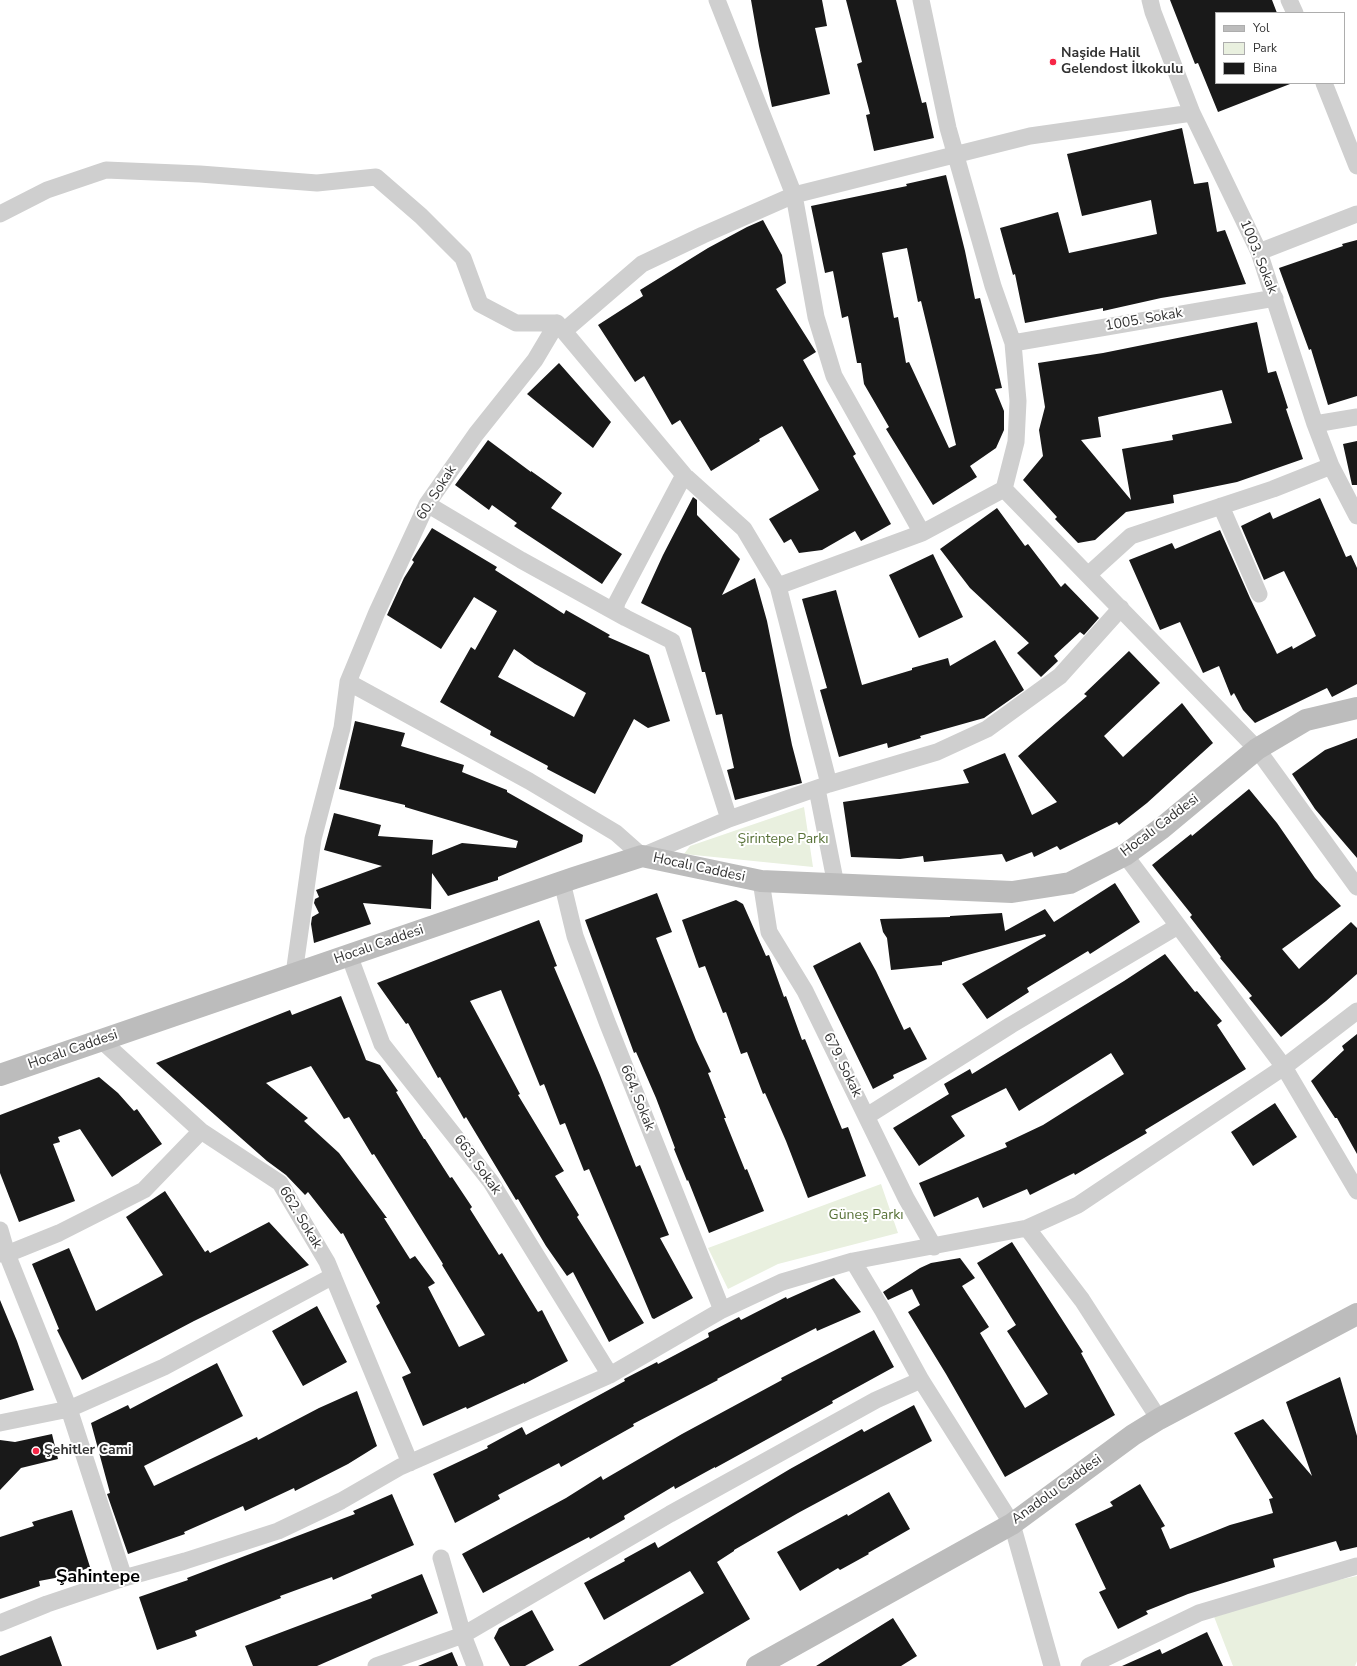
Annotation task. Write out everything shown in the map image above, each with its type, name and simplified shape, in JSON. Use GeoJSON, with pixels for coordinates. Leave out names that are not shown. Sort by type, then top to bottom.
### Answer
{"type":"FeatureCollection","features":[{"type":"Feature","properties":{"kind":"street"},"geometry":{"type":"LineString","coordinates":[[717,0],[794,195],[816,317],[834,376],[922,533]]}},
{"type":"Feature","properties":{"kind":"street"},"geometry":{"type":"LineString","coordinates":[[778,586],[922,533],[1004,489],[1016,442],[1018,401],[1013,342],[993,286],[948,128],[921,0]]}},
{"type":"Feature","properties":{"kind":"street","name":"1003. Sokak"},"geometry":{"type":"LineString","coordinates":[[1150,0],[1153,12],[1192,113],[1259,252],[1315,424],[1331,466],[1357,516]]}},
{"type":"Feature","properties":{"kind":"street"},"geometry":{"type":"LineString","coordinates":[[1289,0],[1294,12]]}},
{"type":"Feature","properties":{"kind":"street"},"geometry":{"type":"LineString","coordinates":[[1324,84],[1357,166]]}},
{"type":"Feature","properties":{"kind":"street","name":"60. Sokak"},"geometry":{"type":"LineString","coordinates":[[294,974],[313,839],[342,728],[348,682],[377,612],[427,504],[476,434],[560,327],[642,264],[794,195],[1030,136],[1192,113]]}},
{"type":"Feature","properties":{"kind":"street"},"geometry":{"type":"LineString","coordinates":[[0,214],[47,190],[106,170],[200,174],[317,183],[376,177],[421,216],[463,258],[480,304],[516,324],[560,327],[684,475],[744,529],[778,586],[823,786],[836,885]]}},
{"type":"Feature","properties":{"kind":"street"},"geometry":{"type":"LineString","coordinates":[[1259,252],[1357,214]]}},
{"type":"Feature","properties":{"kind":"street","name":"1005. Sokak"},"geometry":{"type":"LineString","coordinates":[[1013,342],[1275,298]]}},
{"type":"Feature","properties":{"kind":"street"},"geometry":{"type":"LineString","coordinates":[[1315,424],[1357,417]]}},
{"type":"Feature","properties":{"kind":"street"},"geometry":{"type":"LineString","coordinates":[[1088,576],[1132,536],[1273,489],[1331,466]]}},
{"type":"Feature","properties":{"kind":"street"},"geometry":{"type":"LineString","coordinates":[[615,611],[617,602],[684,475]]}},
{"type":"Feature","properties":{"kind":"street"},"geometry":{"type":"LineString","coordinates":[[1004,489],[1257,749],[1357,887]]}},
{"type":"Feature","properties":{"kind":"street"},"geometry":{"type":"LineString","coordinates":[[427,504],[521,560],[672,641],[729,819]]}},
{"type":"Feature","properties":{"kind":"street"},"geometry":{"type":"LineString","coordinates":[[1222,506],[1259,594]]}},
{"type":"Feature","properties":{"kind":"street"},"geometry":{"type":"LineString","coordinates":[[348,682],[529,781],[616,834],[642,856],[729,819],[823,786],[937,752],[987,729],[1060,676],[1120,608]]}},
{"type":"Feature","properties":{"kind":"street","name":"Hocalı Caddesi"},"geometry":{"type":"LineString","coordinates":[[0,1075],[562,882],[642,856],[760,881],[1012,892],[1070,883],[1125,855],[1162,828],[1257,749],[1306,720],[1357,708]]}},
{"type":"Feature","properties":{"kind":"street"},"geometry":{"type":"LineString","coordinates":[[1125,855],[1284,1067],[1357,1191]]}},
{"type":"Feature","properties":{"kind":"street","name":"679. Sokak"},"geometry":{"type":"LineString","coordinates":[[760,881],[769,932],[805,991],[906,1198],[934,1247]]}},
{"type":"Feature","properties":{"kind":"street","name":"664. Sokak"},"geometry":{"type":"LineString","coordinates":[[562,882],[575,936],[607,1022],[722,1310]]}},
{"type":"Feature","properties":{"kind":"street"},"geometry":{"type":"LineString","coordinates":[[867,1116],[1011,1025],[1178,926]]}},
{"type":"Feature","properties":{"kind":"street","name":"663. Sokak"},"geometry":{"type":"LineString","coordinates":[[349,955],[382,1044],[491,1182],[610,1375]]}},
{"type":"Feature","properties":{"kind":"street"},"geometry":{"type":"LineString","coordinates":[[0,1623],[47,1604],[124,1578],[185,1561],[278,1531],[341,1502],[400,1466],[410,1463],[610,1375],[722,1310],[782,1282],[853,1262],[1027,1228],[1078,1205],[1284,1067],[1357,1011]]}},
{"type":"Feature","properties":{"kind":"street","name":"662. Sokak"},"geometry":{"type":"LineString","coordinates":[[101,1040],[201,1131],[280,1183],[327,1262],[410,1463]]}},
{"type":"Feature","properties":{"kind":"street"},"geometry":{"type":"LineString","coordinates":[[4,1254],[59,1233],[144,1190],[201,1131]]}},
{"type":"Feature","properties":{"kind":"street"},"geometry":{"type":"LineString","coordinates":[[1027,1228],[1082,1300],[1159,1420]]}},
{"type":"Feature","properties":{"kind":"street"},"geometry":{"type":"LineString","coordinates":[[0,1230],[4,1254],[69,1409],[124,1578]]}},
{"type":"Feature","properties":{"kind":"street"},"geometry":{"type":"LineString","coordinates":[[853,1262],[883,1311],[921,1380],[1012,1524],[1052,1666]]}},
{"type":"Feature","properties":{"kind":"street"},"geometry":{"type":"LineString","coordinates":[[0,1424],[69,1409],[164,1367],[333,1276]]}},
{"type":"Feature","properties":{"kind":"street","name":"Anadolu Caddesi"},"geometry":{"type":"LineString","coordinates":[[757,1666],[1012,1524],[1134,1435],[1159,1420],[1356,1319]]}},
{"type":"Feature","properties":{"kind":"street"},"geometry":{"type":"LineString","coordinates":[[376,1666],[463,1635],[670,1514],[876,1400],[921,1380]]}},
{"type":"Feature","properties":{"kind":"street"},"geometry":{"type":"LineString","coordinates":[[441,1558],[463,1635],[475,1666]]}},
{"type":"Feature","properties":{"kind":"street"},"geometry":{"type":"LineString","coordinates":[[1089,1666],[1199,1613],[1357,1566]]}},
{"type":"Feature","properties":{"kind":"green space","name":"Şirintepe Parkı"},"geometry":{"type":"Polygon","coordinates":[[[804,807],[813,867],[684,854],[690,846],[804,807]]]}},
{"type":"Feature","properties":{"kind":"green space","name":"Güneş Parkı"},"geometry":{"type":"Polygon","coordinates":[[[881,1184],[898,1233],[778,1264],[728,1289],[708,1248],[881,1184]]]}},
{"type":"Feature","properties":{"kind":"green space"},"geometry":{"type":"Polygon","coordinates":[[[1357,1576],[1357,1661],[1355,1666],[1233,1666],[1213,1614],[1292,1590],[1357,1576]]]}},
{"type":"Feature","properties":{"kind":"building"},"geometry":{"type":"Polygon","coordinates":[[[751,0],[822,0],[827,26],[815,28],[830,94],[772,107],[751,0]]]}},
{"type":"Feature","properties":{"kind":"building"},"geometry":{"type":"Polygon","coordinates":[[[846,0],[896,0],[922,103],[926,102],[934,138],[874,151],[866,115],[870,114],[857,64],[862,62],[846,0]]]}},
{"type":"Feature","properties":{"kind":"building"},"geometry":{"type":"Polygon","coordinates":[[[1170,0],[1272,0],[1277,12],[1215,12],[1215,84],[1290,84],[1218,112],[1198,63],[1195,64],[1170,0]]]}},
{"type":"Feature","properties":{"kind":"building"},"geometry":{"type":"Polygon","coordinates":[[[1182,128],[1194,184],[1208,182],[1217,232],[1225,230],[1246,284],[1161,298],[1103,311],[1103,308],[1025,323],[1015,274],[1013,275],[1000,228],[1058,212],[1069,253],[1157,234],[1151,200],[1082,216],[1067,154],[1182,128]]]}},
{"type":"Feature","properties":{"kind":"building"},"geometry":{"type":"Polygon","coordinates":[[[946,175],[975,299],[980,298],[1002,388],[995,389],[1004,411],[1004,430],[996,448],[970,466],[977,477],[933,505],[886,429],[889,427],[864,384],[861,363],[857,363],[848,316],[842,318],[833,271],[825,273],[811,206],[907,186],[906,184],[946,175]],[[907,248],[882,253],[894,318],[898,317],[906,363],[909,362],[949,448],[956,445],[921,301],[918,302],[907,248]]]}},
{"type":"Feature","properties":{"kind":"building"},"geometry":{"type":"Polygon","coordinates":[[[763,220],[782,255],[786,283],[776,289],[816,352],[803,360],[856,454],[853,456],[891,524],[861,541],[855,531],[822,550],[799,553],[791,539],[784,543],[769,519],[819,490],[782,426],[759,439],[760,441],[711,471],[680,420],[672,425],[644,376],[635,382],[598,325],[643,296],[640,290],[708,248],[763,220]]]}},
{"type":"Feature","properties":{"kind":"building"},"geometry":{"type":"Polygon","coordinates":[[[1357,240],[1357,396],[1328,405],[1311,349],[1309,350],[1279,268],[1343,246],[1342,244],[1357,240]]]}},
{"type":"Feature","properties":{"kind":"building"},"geometry":{"type":"Polygon","coordinates":[[[1257,322],[1268,373],[1276,371],[1288,408],[1286,409],[1303,459],[1237,482],[1173,495],[1174,503],[1126,512],[1095,540],[1078,543],[1055,519],[1057,517],[1023,480],[1043,456],[1039,430],[1045,407],[1038,363],[1103,353],[1257,322]],[[1222,390],[1098,417],[1101,437],[1081,440],[1131,500],[1122,449],[1173,440],[1172,435],[1232,423],[1222,390]]]}},
{"type":"Feature","properties":{"kind":"building"},"geometry":{"type":"Polygon","coordinates":[[[559,363],[611,422],[593,448],[527,394],[559,363]]]}},
{"type":"Feature","properties":{"kind":"building"},"geometry":{"type":"Polygon","coordinates":[[[488,440],[562,493],[551,508],[622,554],[602,584],[514,526],[517,523],[492,505],[489,510],[455,485],[488,440]]]}},
{"type":"Feature","properties":{"kind":"building"},"geometry":{"type":"Polygon","coordinates":[[[1357,441],[1357,485],[1352,485],[1343,444],[1357,441]]]}},
{"type":"Feature","properties":{"kind":"building"},"geometry":{"type":"Polygon","coordinates":[[[693,497],[697,500],[697,515],[740,559],[722,595],[755,578],[767,621],[792,745],[802,783],[735,800],[727,770],[734,768],[722,714],[716,715],[705,672],[702,672],[691,628],[641,603],[663,555],[693,497]]]}},
{"type":"Feature","properties":{"kind":"building"},"geometry":{"type":"Polygon","coordinates":[[[1320,498],[1346,557],[1351,555],[1357,568],[1357,684],[1332,697],[1327,688],[1255,723],[1243,710],[1234,693],[1231,696],[1219,666],[1203,673],[1180,622],[1160,630],[1129,560],[1172,543],[1175,549],[1220,530],[1277,654],[1292,646],[1293,649],[1316,636],[1284,571],[1264,580],[1241,526],[1270,512],[1273,519],[1320,498]]]}},
{"type":"Feature","properties":{"kind":"building"},"geometry":{"type":"Polygon","coordinates":[[[997,508],[1025,546],[1028,544],[1061,587],[1065,583],[1099,618],[1084,635],[1080,632],[1054,656],[1058,661],[1041,677],[1017,653],[1029,643],[970,588],[940,549],[997,508]]]}},
{"type":"Feature","properties":{"kind":"building"},"geometry":{"type":"Polygon","coordinates":[[[432,528],[497,567],[495,570],[564,614],[566,610],[610,635],[608,637],[649,655],[670,721],[648,728],[634,719],[595,794],[547,769],[548,766],[490,735],[491,731],[440,702],[471,647],[475,650],[497,611],[474,597],[441,649],[387,615],[404,578],[414,562],[412,560],[432,528]],[[514,649],[498,677],[574,717],[586,693],[535,664],[514,649]]]}},
{"type":"Feature","properties":{"kind":"building"},"geometry":{"type":"Polygon","coordinates":[[[933,554],[963,617],[919,638],[889,575],[933,554]]]}},
{"type":"Feature","properties":{"kind":"building"},"geometry":{"type":"Polygon","coordinates":[[[836,590],[862,685],[912,670],[912,668],[948,658],[950,666],[995,640],[1024,690],[984,718],[920,736],[921,738],[888,748],[887,743],[839,757],[820,690],[827,688],[802,599],[836,590]]]}},
{"type":"Feature","properties":{"kind":"building"},"geometry":{"type":"Polygon","coordinates":[[[1129,651],[1160,683],[1104,736],[1123,757],[1182,703],[1213,743],[1147,803],[1119,825],[1117,822],[1060,850],[1057,846],[1034,857],[1032,852],[1006,862],[1002,854],[924,862],[923,856],[900,859],[851,857],[843,802],[969,783],[963,770],[1005,753],[1032,815],[1057,802],[1018,756],[1087,696],[1084,694],[1129,651]]]}},
{"type":"Feature","properties":{"kind":"building"},"geometry":{"type":"Polygon","coordinates":[[[355,721],[405,733],[401,746],[464,765],[462,772],[507,790],[507,792],[583,835],[582,842],[498,877],[498,880],[448,896],[432,873],[431,909],[363,903],[371,924],[314,943],[311,924],[312,917],[319,913],[314,903],[315,899],[319,897],[316,890],[382,866],[324,850],[334,813],[381,825],[378,836],[433,840],[432,855],[462,843],[516,848],[518,841],[405,807],[405,805],[339,789],[355,721]]]}},
{"type":"Feature","properties":{"kind":"building"},"geometry":{"type":"Polygon","coordinates":[[[1357,738],[1357,858],[1315,809],[1292,774],[1325,750],[1357,738]]]}},
{"type":"Feature","properties":{"kind":"building"},"geometry":{"type":"Polygon","coordinates":[[[1249,789],[1277,823],[1315,878],[1341,906],[1282,949],[1299,969],[1351,922],[1357,928],[1357,974],[1281,1037],[1249,998],[1252,996],[1220,958],[1221,957],[1190,917],[1192,915],[1152,865],[1191,834],[1192,836],[1249,789]]]}},
{"type":"Feature","properties":{"kind":"building"},"geometry":{"type":"Polygon","coordinates":[[[1115,883],[1140,922],[1090,954],[1088,951],[1027,988],[1029,992],[987,1019],[962,984],[1046,936],[1045,934],[942,962],[942,965],[891,970],[887,938],[883,932],[880,919],[950,917],[1002,913],[1005,931],[1045,909],[1054,922],[1115,883]]]}},
{"type":"Feature","properties":{"kind":"building"},"geometry":{"type":"Polygon","coordinates":[[[657,893],[672,932],[656,938],[696,1040],[711,1072],[708,1073],[726,1118],[724,1118],[745,1170],[747,1169],[764,1211],[709,1233],[674,1149],[675,1148],[656,1098],[636,1052],[634,1053],[585,920],[657,893]]]}},
{"type":"Feature","properties":{"kind":"building"},"geometry":{"type":"Polygon","coordinates":[[[736,900],[743,904],[766,956],[769,955],[784,997],[786,996],[802,1040],[805,1039],[842,1129],[848,1127],[866,1176],[808,1198],[786,1141],[765,1093],[763,1094],[747,1052],[741,1054],[726,1012],[723,1013],[705,966],[699,968],[682,920],[736,900]]]}},
{"type":"Feature","properties":{"kind":"building"},"geometry":{"type":"Polygon","coordinates":[[[539,920],[557,966],[554,967],[600,1075],[636,1167],[640,1165],[669,1235],[660,1238],[693,1298],[654,1319],[652,1318],[589,1169],[584,1171],[565,1123],[560,1125],[544,1084],[540,1086],[501,990],[470,1001],[520,1094],[518,1095],[564,1171],[555,1176],[579,1215],[577,1217],[644,1323],[609,1342],[573,1272],[567,1276],[546,1246],[518,1199],[516,1200],[466,1117],[464,1119],[440,1077],[438,1078],[408,1023],[406,1024],[377,983],[539,920]]]}},
{"type":"Feature","properties":{"kind":"building"},"geometry":{"type":"Polygon","coordinates":[[[860,942],[876,971],[904,1030],[910,1027],[927,1059],[893,1075],[894,1078],[873,1089],[813,966],[860,942]]]}},
{"type":"Feature","properties":{"kind":"building"},"geometry":{"type":"Polygon","coordinates":[[[1165,954],[1195,992],[1197,991],[1222,1021],[1217,1025],[1246,1069],[1145,1130],[1147,1133],[1075,1175],[1074,1173],[1030,1195],[1027,1189],[983,1208],[978,1197],[934,1217],[919,1183],[1007,1147],[1005,1143],[1043,1125],[1124,1074],[1111,1053],[1019,1111],[1006,1088],[951,1116],[965,1136],[919,1166],[893,1128],[949,1094],[944,1084],[970,1069],[972,1074],[1124,981],[1165,954]]]}},
{"type":"Feature","properties":{"kind":"building"},"geometry":{"type":"Polygon","coordinates":[[[341,996],[366,1060],[380,1065],[398,1091],[396,1092],[424,1139],[450,1178],[452,1177],[472,1207],[470,1209],[499,1255],[502,1253],[538,1312],[542,1310],[568,1361],[524,1384],[423,1426],[402,1377],[411,1373],[376,1306],[380,1303],[343,1233],[341,1234],[308,1192],[305,1195],[286,1175],[267,1161],[156,1063],[290,1010],[292,1015],[341,996]],[[311,1066],[266,1083],[308,1118],[304,1121],[339,1153],[387,1218],[384,1218],[410,1259],[415,1256],[435,1283],[428,1287],[459,1347],[485,1335],[442,1265],[443,1264],[374,1154],[372,1155],[349,1117],[344,1119],[311,1066]]]}},
{"type":"Feature","properties":{"kind":"building"},"geometry":{"type":"Polygon","coordinates":[[[1357,1034],[1357,1154],[1337,1118],[1335,1118],[1311,1081],[1344,1050],[1342,1046],[1357,1034]]]}},
{"type":"Feature","properties":{"kind":"building"},"geometry":{"type":"Polygon","coordinates":[[[99,1077],[118,1093],[134,1111],[137,1109],[162,1144],[112,1177],[80,1129],[58,1137],[60,1142],[53,1144],[75,1201],[19,1222],[0,1173],[0,1115],[99,1077]]]}},
{"type":"Feature","properties":{"kind":"building"},"geometry":{"type":"Polygon","coordinates":[[[1275,1103],[1297,1137],[1253,1166],[1231,1132],[1275,1103]]]}},
{"type":"Feature","properties":{"kind":"building"},"geometry":{"type":"Polygon","coordinates":[[[165,1191],[205,1252],[208,1250],[210,1253],[269,1222],[309,1265],[194,1321],[82,1380],[57,1330],[59,1329],[32,1264],[69,1248],[96,1311],[163,1275],[126,1217],[165,1191]]]}},
{"type":"Feature","properties":{"kind":"building"},"geometry":{"type":"Polygon","coordinates":[[[1012,1242],[1083,1352],[1081,1353],[1115,1415],[1005,1477],[946,1374],[908,1312],[920,1305],[912,1289],[888,1300],[883,1292],[920,1268],[931,1263],[960,1258],[975,1278],[962,1286],[989,1327],[980,1333],[1025,1408],[1048,1394],[1007,1331],[1016,1325],[977,1263],[1012,1242]]]}},
{"type":"Feature","properties":{"kind":"building"},"geometry":{"type":"Polygon","coordinates":[[[834,1278],[861,1312],[817,1331],[816,1328],[761,1356],[633,1424],[634,1426],[561,1467],[559,1463],[498,1495],[500,1499],[455,1523],[433,1474],[488,1448],[487,1446],[522,1427],[526,1435],[625,1381],[624,1379],[657,1362],[658,1364],[709,1337],[708,1333],[739,1317],[741,1320],[786,1297],[787,1299],[834,1278]]]}},
{"type":"Feature","properties":{"kind":"building"},"geometry":{"type":"Polygon","coordinates":[[[0,1300],[17,1341],[34,1390],[0,1400],[0,1300]]]}},
{"type":"Feature","properties":{"kind":"building"},"geometry":{"type":"Polygon","coordinates":[[[317,1306],[347,1362],[303,1386],[272,1331],[317,1306]]]}},
{"type":"Feature","properties":{"kind":"building"},"geometry":{"type":"Polygon","coordinates":[[[874,1330],[894,1367],[832,1401],[833,1403],[715,1468],[675,1489],[674,1486],[624,1516],[625,1519],[590,1539],[589,1537],[483,1593],[462,1554],[566,1498],[601,1476],[603,1480],[682,1434],[782,1380],[781,1378],[874,1330]]]}},
{"type":"Feature","properties":{"kind":"building"},"geometry":{"type":"Polygon","coordinates":[[[217,1363],[243,1416],[144,1466],[154,1486],[257,1437],[258,1440],[319,1408],[357,1391],[377,1446],[348,1464],[295,1491],[294,1488],[245,1511],[243,1506],[184,1532],[185,1534],[128,1554],[107,1494],[110,1493],[91,1423],[128,1405],[130,1409],[217,1363]]]}},
{"type":"Feature","properties":{"kind":"building"},"geometry":{"type":"Polygon","coordinates":[[[1340,1377],[1357,1436],[1357,1547],[1340,1551],[1336,1541],[1273,1559],[1275,1567],[1188,1594],[1146,1611],[1148,1614],[1118,1629],[1099,1592],[1106,1589],[1075,1524],[1113,1506],[1110,1502],[1140,1484],[1165,1526],[1161,1528],[1170,1549],[1230,1525],[1273,1513],[1269,1499],[1273,1498],[1234,1433],[1263,1419],[1312,1476],[1286,1402],[1340,1377]]]}},
{"type":"Feature","properties":{"kind":"building"},"geometry":{"type":"Polygon","coordinates":[[[914,1405],[932,1441],[798,1513],[734,1550],[717,1562],[750,1619],[670,1666],[578,1666],[704,1593],[690,1571],[604,1620],[584,1583],[625,1561],[624,1559],[655,1542],[658,1548],[790,1469],[862,1429],[864,1432],[914,1405]]]}},
{"type":"Feature","properties":{"kind":"building"},"geometry":{"type":"Polygon","coordinates":[[[52,1434],[58,1459],[21,1468],[0,1490],[0,1440],[15,1442],[52,1434]]]}},
{"type":"Feature","properties":{"kind":"building"},"geometry":{"type":"Polygon","coordinates":[[[889,1492],[910,1529],[868,1553],[869,1554],[840,1570],[838,1568],[800,1591],[777,1552],[847,1514],[848,1516],[889,1492]]]}},
{"type":"Feature","properties":{"kind":"building"},"geometry":{"type":"Polygon","coordinates":[[[392,1494],[414,1545],[333,1580],[332,1577],[280,1596],[281,1598],[195,1631],[197,1636],[157,1650],[139,1597],[188,1580],[187,1578],[355,1514],[353,1511],[392,1494]]]}},
{"type":"Feature","properties":{"kind":"building"},"geometry":{"type":"Polygon","coordinates":[[[72,1510],[90,1567],[71,1575],[39,1581],[40,1586],[0,1599],[0,1537],[34,1526],[32,1522],[72,1510]]]}},
{"type":"Feature","properties":{"kind":"building"},"geometry":{"type":"Polygon","coordinates":[[[422,1574],[438,1613],[317,1666],[253,1666],[245,1646],[372,1598],[371,1595],[422,1574]]]}},
{"type":"Feature","properties":{"kind":"building"},"geometry":{"type":"Polygon","coordinates":[[[532,1610],[554,1650],[525,1666],[510,1666],[494,1638],[499,1628],[532,1610]]]}},
{"type":"Feature","properties":{"kind":"building"},"geometry":{"type":"Polygon","coordinates":[[[893,1618],[917,1656],[901,1666],[816,1666],[893,1618]]]}},
{"type":"Feature","properties":{"kind":"building"},"geometry":{"type":"Polygon","coordinates":[[[1207,1632],[1223,1666],[1122,1666],[1160,1649],[1162,1654],[1207,1632]]]}},
{"type":"Feature","properties":{"kind":"building"},"geometry":{"type":"Polygon","coordinates":[[[51,1636],[62,1666],[0,1666],[0,1656],[51,1636]]]}},
{"type":"Feature","properties":{"kind":"building"},"geometry":{"type":"Polygon","coordinates":[[[452,1652],[458,1666],[418,1666],[452,1652]]]}},
{"type":"Feature","properties":{"kind":"place","name":"Naşide Halil Gelendost İlkokulu"},"geometry":{"type":"Point","coordinates":[1053,62]}},
{"type":"Feature","properties":{"kind":"place","name":"Şehitler Cami"},"geometry":{"type":"Point","coordinates":[36,1451]}},
{"type":"Feature","properties":{"kind":"district","name":"Şahintepe"},"geometry":{"type":"Point","coordinates":[98,1578]}}]}
